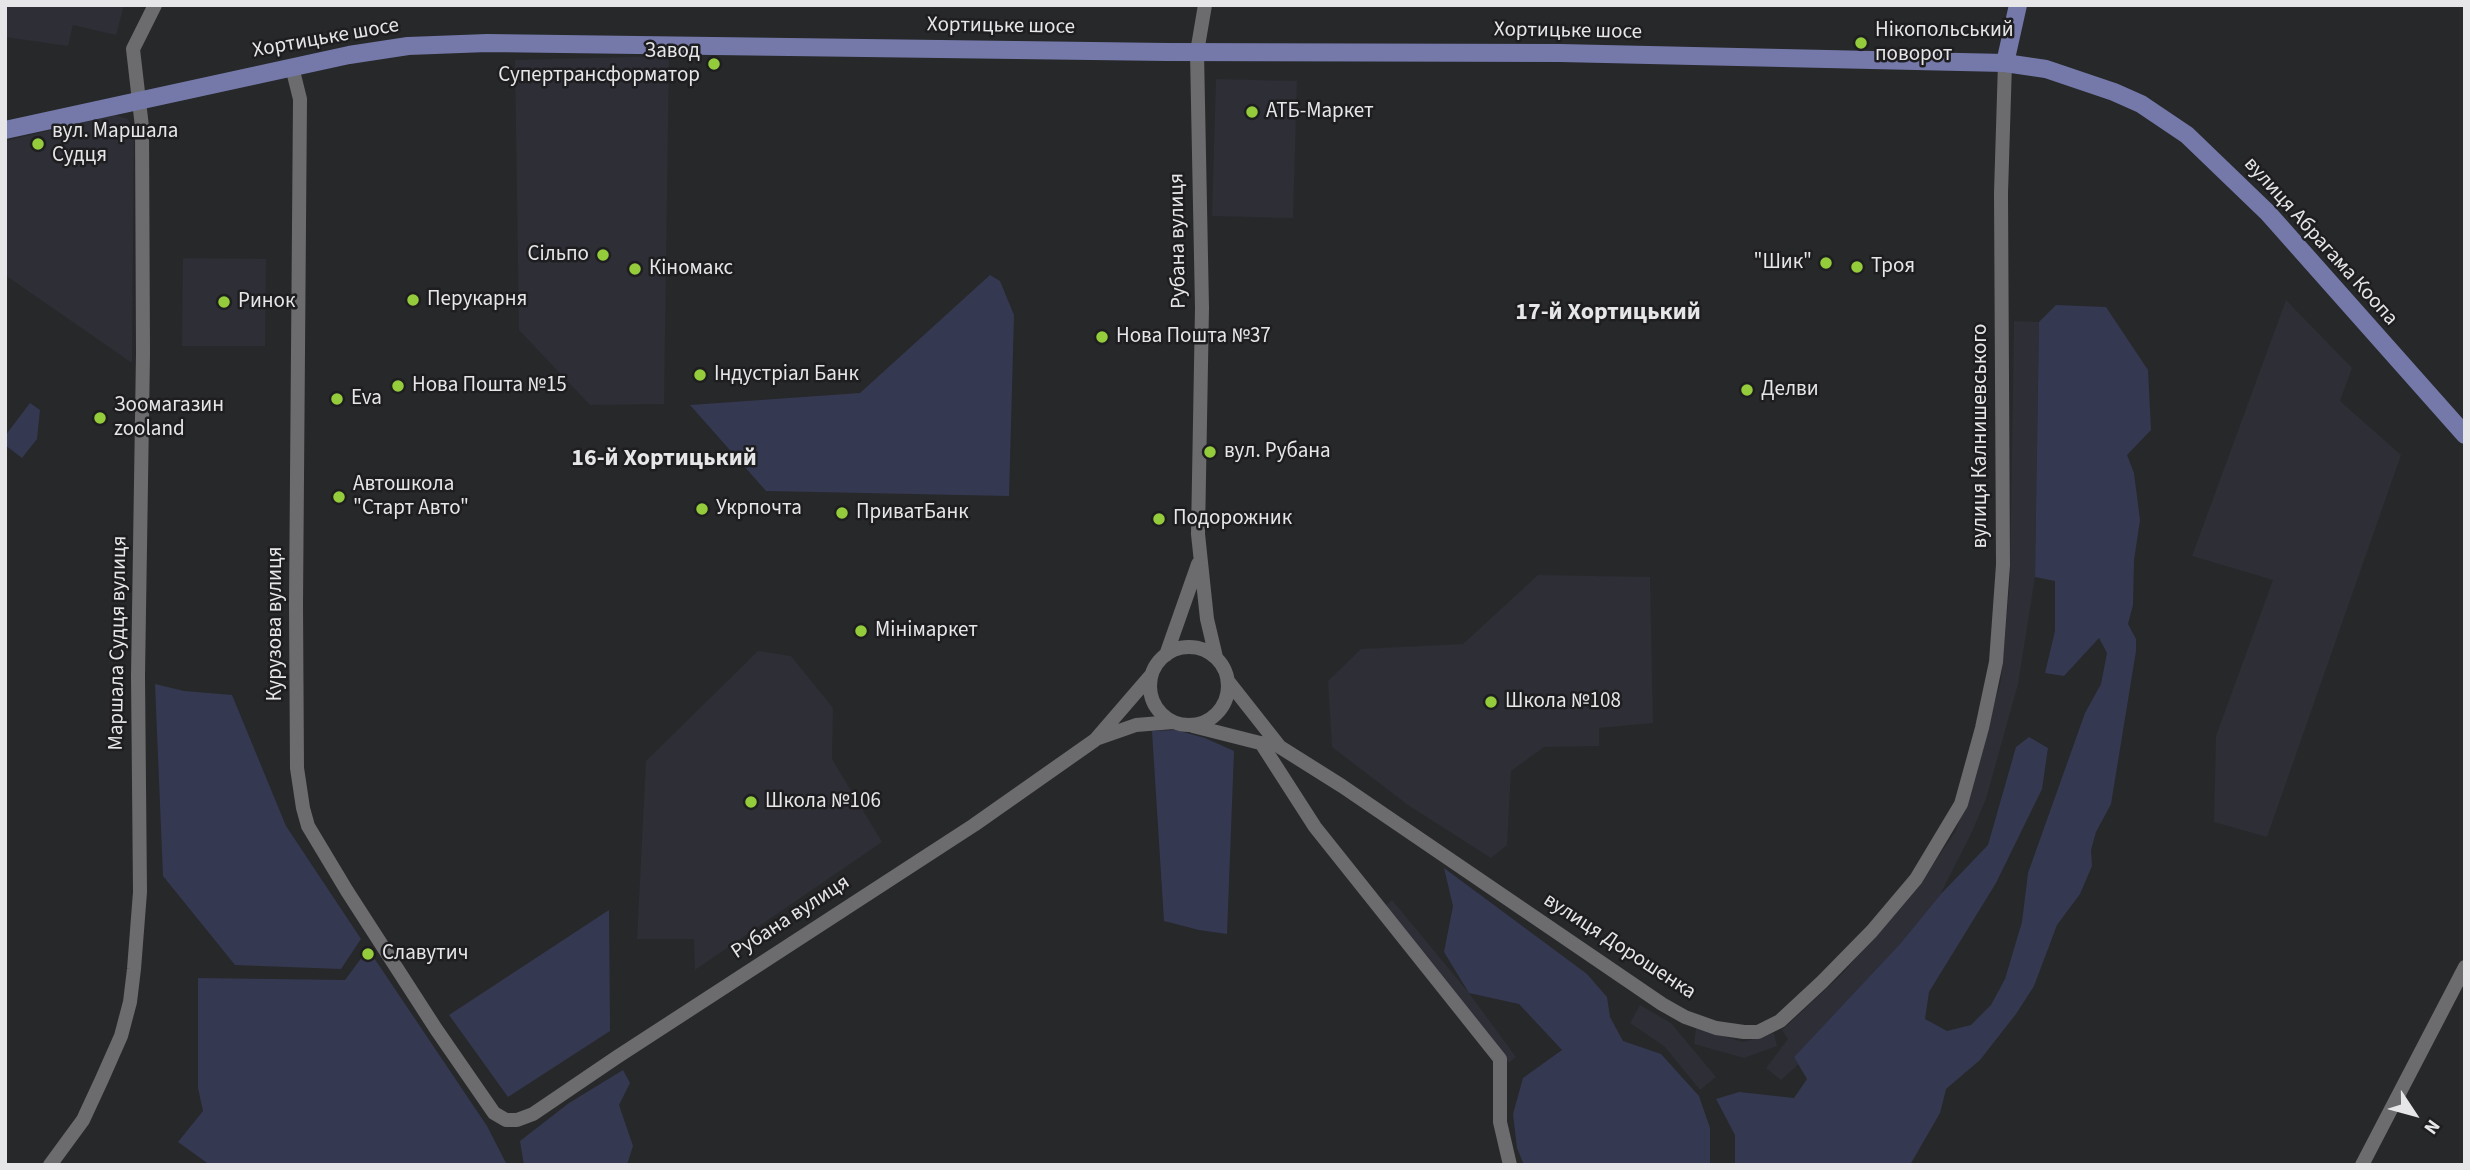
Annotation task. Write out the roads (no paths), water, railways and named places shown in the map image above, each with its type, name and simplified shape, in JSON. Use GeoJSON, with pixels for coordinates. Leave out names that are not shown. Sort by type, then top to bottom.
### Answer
{"type":"FeatureCollection","features":[{"type":"Feature","properties":{"kind":"main road"},"geometry":{"type":"LineString","coordinates":[[2005,63],[2018,5]]}},
{"type":"Feature","properties":{"kind":"main road","name":"Хортицьке шосе"},"geometry":{"type":"LineString","coordinates":[[5,130],[349,55],[408,46],[487,43],[1197,52],[1560,53],[2005,63]]}},
{"type":"Feature","properties":{"kind":"main road","name":"вулиця Абрагама Коопа"},"geometry":{"type":"LineString","coordinates":[[2005,63],[2046,69],[2114,92],[2141,104],[2187,135],[2268,213],[2375,337],[2465,435]]}},
{"type":"Feature","properties":{"kind":"street","name":"Маршала Судця вулиця"},"geometry":{"type":"LineString","coordinates":[[50,1165],[83,1120],[121,1036],[130,1002],[136,943],[140,892],[138,676],[143,353],[142,127],[134,49],[155,5]]}},
{"type":"Feature","properties":{"kind":"street","name":"Рубана вулиця"},"geometry":{"type":"LineString","coordinates":[[1205,5],[1197,52],[1202,308],[1198,534],[1207,619],[1216,657]]}},
{"type":"Feature","properties":{"kind":"street","name":"вулиця Калнишевського"},"geometry":{"type":"LineString","coordinates":[[1961,804],[1982,728],[1996,663],[2000,627],[2003,565],[2001,193],[2005,63]]}},
{"type":"Feature","properties":{"kind":"street","name":"Курузова вулиця"},"geometry":{"type":"LineString","coordinates":[[292,67],[300,99],[296,604],[297,768],[303,807],[308,826],[429,1018],[484,1100],[495,1113],[506,1120]]}},
{"type":"Feature","properties":{"kind":"street","name":"Рубана вулиця"},"geometry":{"type":"LineString","coordinates":[[1166,655],[1199,561]]}},
{"type":"Feature","properties":{"kind":"street"},"geometry":{"type":"LineString","coordinates":[[1191,647],[1216,657],[1228,681],[1226,698],[1218,712],[1205,722],[1189,725],[1173,722],[1160,712],[1152,698],[1152,674],[1166,655],[1191,647]]}},
{"type":"Feature","properties":{"kind":"street","name":"Рубана вулиця"},"geometry":{"type":"LineString","coordinates":[[506,1120],[517,1120],[533,1114],[974,825],[1095,740],[1152,674]]}},
{"type":"Feature","properties":{"kind":"street","name":"вулиця Дорошенка"},"geometry":{"type":"LineString","coordinates":[[1228,681],[1280,747],[1342,786],[1662,1004],[1685,1017],[1716,1028],[1758,1032],[1780,1021],[1872,931],[1916,879],[1961,804]]}},
{"type":"Feature","properties":{"kind":"street","name":"Рубана вулиця"},"geometry":{"type":"LineString","coordinates":[[1095,740],[1136,725],[1173,722]]}},
{"type":"Feature","properties":{"kind":"street","name":"вулиця Дорошенка"},"geometry":{"type":"LineString","coordinates":[[1189,725],[1280,747]]}},
{"type":"Feature","properties":{"kind":"street"},"geometry":{"type":"LineString","coordinates":[[1261,743],[1315,827],[1500,1059],[1500,1122],[1510,1165]]}},
{"type":"Feature","properties":{"kind":"street"},"geometry":{"type":"LineString","coordinates":[[2362,1165],[2465,967]]}},
{"type":"Feature","properties":{"kind":"place","name":"Нікопольський поворот"},"geometry":{"type":"Point","coordinates":[1861,43]}},
{"type":"Feature","properties":{"kind":"place","name":"Завод Супертрансформатор"},"geometry":{"type":"Point","coordinates":[714,64]}},
{"type":"Feature","properties":{"kind":"place","name":"АТБ-Маркет"},"geometry":{"type":"Point","coordinates":[1252,112]}},
{"type":"Feature","properties":{"kind":"place","name":"вул. Маршала Судця"},"geometry":{"type":"Point","coordinates":[38,144]}},
{"type":"Feature","properties":{"kind":"place","name":"Сільпо"},"geometry":{"type":"Point","coordinates":[603,255]}},
{"type":"Feature","properties":{"kind":"place","name":"\"Шик\""},"geometry":{"type":"Point","coordinates":[1826,263]}},
{"type":"Feature","properties":{"kind":"place","name":"Троя"},"geometry":{"type":"Point","coordinates":[1857,267]}},
{"type":"Feature","properties":{"kind":"place","name":"Кіномакс"},"geometry":{"type":"Point","coordinates":[635,269]}},
{"type":"Feature","properties":{"kind":"place","name":"Перукарня"},"geometry":{"type":"Point","coordinates":[413,300]}},
{"type":"Feature","properties":{"kind":"place","name":"Ринок"},"geometry":{"type":"Point","coordinates":[224,302]}},
{"type":"Feature","properties":{"kind":"place","name":"Нова Пошта №37"},"geometry":{"type":"Point","coordinates":[1102,337]}},
{"type":"Feature","properties":{"kind":"place","name":"Iндустрiал Банк"},"geometry":{"type":"Point","coordinates":[700,375]}},
{"type":"Feature","properties":{"kind":"place","name":"Нова Пошта №15"},"geometry":{"type":"Point","coordinates":[398,386]}},
{"type":"Feature","properties":{"kind":"place","name":"Делви"},"geometry":{"type":"Point","coordinates":[1747,390]}},
{"type":"Feature","properties":{"kind":"place","name":"Eva"},"geometry":{"type":"Point","coordinates":[337,399]}},
{"type":"Feature","properties":{"kind":"place","name":"Зоомагазин zooland"},"geometry":{"type":"Point","coordinates":[100,418]}},
{"type":"Feature","properties":{"kind":"place","name":"вул. Рубана"},"geometry":{"type":"Point","coordinates":[1210,452]}},
{"type":"Feature","properties":{"kind":"place","name":"Автошкола \"Старт Авто\""},"geometry":{"type":"Point","coordinates":[339,497]}},
{"type":"Feature","properties":{"kind":"place","name":"Укрпочта"},"geometry":{"type":"Point","coordinates":[702,509]}},
{"type":"Feature","properties":{"kind":"place","name":"ПриватБанк"},"geometry":{"type":"Point","coordinates":[842,513]}},
{"type":"Feature","properties":{"kind":"place","name":"Подорожник"},"geometry":{"type":"Point","coordinates":[1159,519]}},
{"type":"Feature","properties":{"kind":"place","name":"Мiнiмаркет"},"geometry":{"type":"Point","coordinates":[861,631]}},
{"type":"Feature","properties":{"kind":"place","name":"Школа №108"},"geometry":{"type":"Point","coordinates":[1491,702]}},
{"type":"Feature","properties":{"kind":"place","name":"Школа №106"},"geometry":{"type":"Point","coordinates":[751,802]}},
{"type":"Feature","properties":{"kind":"place","name":"Славутич"},"geometry":{"type":"Point","coordinates":[368,954]}},
{"type":"Feature","properties":{"kind":"district","name":"17-й Хортицький"},"geometry":{"type":"Point","coordinates":[1608,314]}},
{"type":"Feature","properties":{"kind":"district","name":"16-й Хортицький"},"geometry":{"type":"Point","coordinates":[664,460]}}]}
